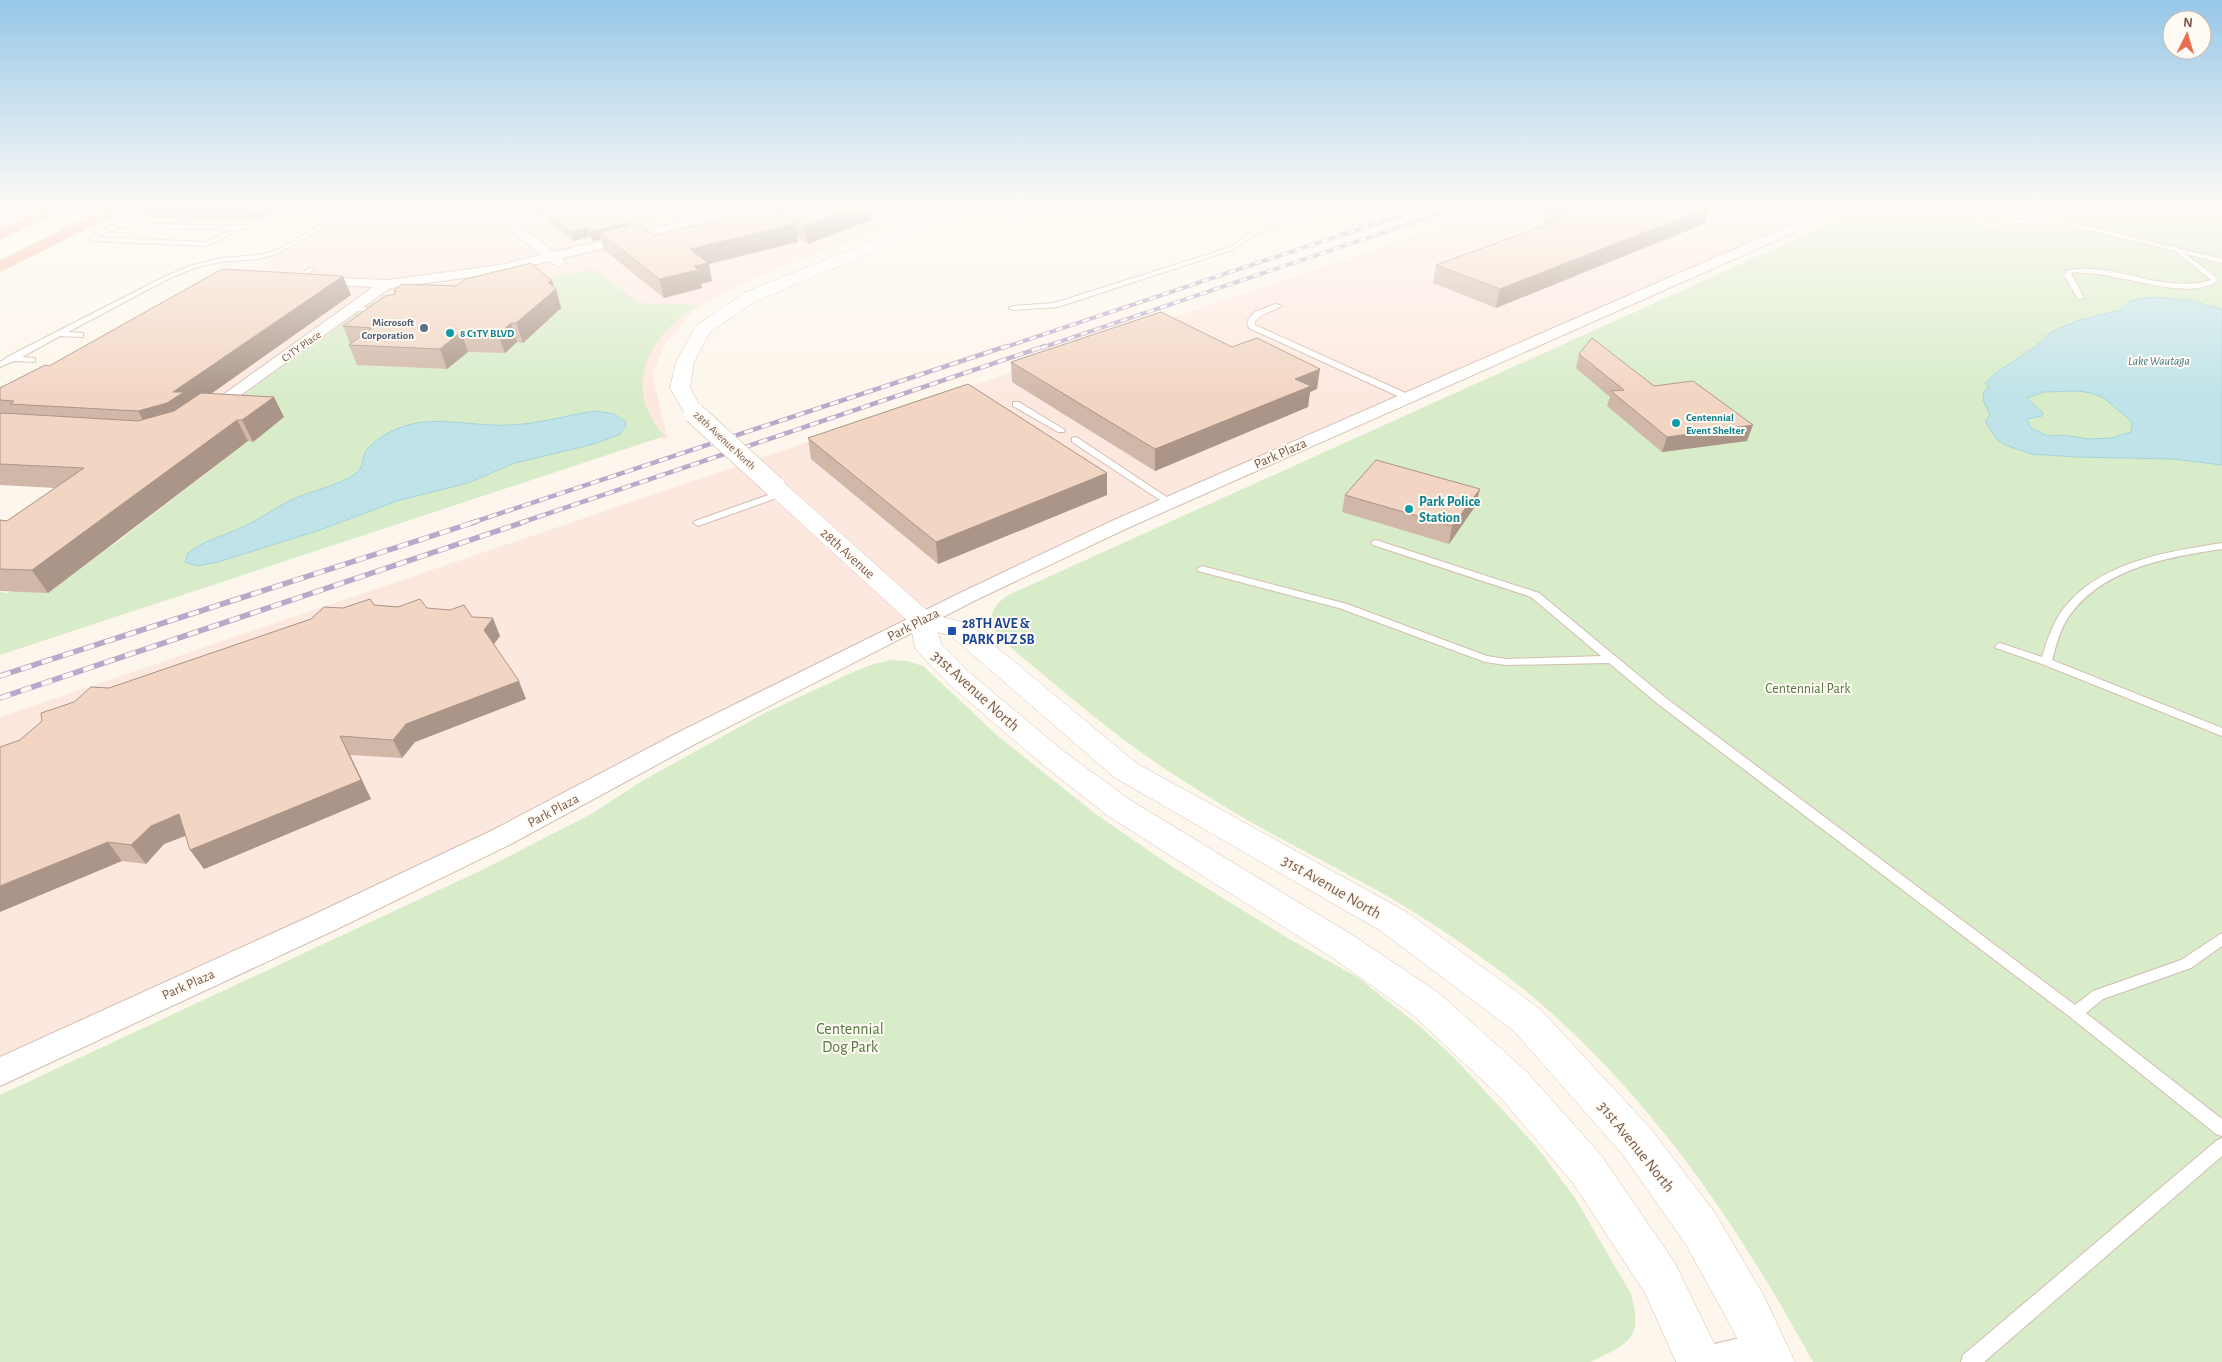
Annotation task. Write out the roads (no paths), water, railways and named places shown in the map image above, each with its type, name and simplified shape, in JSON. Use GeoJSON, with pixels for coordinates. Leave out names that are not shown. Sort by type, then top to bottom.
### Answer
{"type":"FeatureCollection","features":[{"type":"Feature","properties":{"kind":"main road","name":"28th Avenue North"},"geometry":{"type":"LineString","coordinates":[[778,490],[694,413],[680,388],[685,362],[703,329],[750,297],[814,271]]}},
{"type":"Feature","properties":{"kind":"main road","name":"28th Avenue"},"geometry":{"type":"LineString","coordinates":[[778,490],[922,620]]}},
{"type":"Feature","properties":{"kind":"main road","name":"31st Avenue North"},"geometry":{"type":"LineString","coordinates":[[1700,1362],[1660,1278],[1592,1176],[1513,1084],[1426,1004],[1342,946],[1119,808],[1052,757],[960,680],[928,648],[922,620],[960,630],[1125,770],[1393,921],[1527,1020],[1637,1142],[1700,1228],[1748,1312],[1769,1356]]}},
{"type":"Feature","properties":{"kind":"street"},"geometry":{"type":"LineString","coordinates":[[387,284],[488,271]]}},
{"type":"Feature","properties":{"kind":"street"},"geometry":{"type":"LineString","coordinates":[[295,279],[430,286],[517,278],[548,271]]}},
{"type":"Feature","properties":{"kind":"street","name":"Park Plaza"},"geometry":{"type":"LineString","coordinates":[[0,1072],[325,922],[502,837],[687,738],[1107,530],[1696,271]]}},
{"type":"Feature","properties":{"kind":"street","name":"C1TY Place"},"geometry":{"type":"LineString","coordinates":[[211,410],[387,284]]}},
{"type":"Feature","properties":{"kind":"street"},"geometry":{"type":"LineString","coordinates":[[1718,1362],[1769,1356]]}},
{"type":"Feature","properties":{"kind":"lane"},"geometry":{"type":"LineString","coordinates":[[0,365],[183,271]]}},
{"type":"Feature","properties":{"kind":"lane"},"geometry":{"type":"LineString","coordinates":[[295,279],[309,271]]}},
{"type":"Feature","properties":{"kind":"lane"},"geometry":{"type":"LineString","coordinates":[[1013,308],[1055,305],[1162,271]]}},
{"type":"Feature","properties":{"kind":"lane"},"geometry":{"type":"LineString","coordinates":[[2080,298],[2067,275],[2068,272],[2096,272],[2184,285],[2204,285],[2215,281],[2214,278],[2204,271]]}},
{"type":"Feature","properties":{"kind":"lane"},"geometry":{"type":"LineString","coordinates":[[1278,306],[1254,317],[1251,322],[1252,326],[1407,397]]}},
{"type":"Feature","properties":{"kind":"lane"},"geometry":{"type":"LineString","coordinates":[[352,309],[388,311]]}},
{"type":"Feature","properties":{"kind":"lane"},"geometry":{"type":"LineString","coordinates":[[60,334],[80,335]]}},
{"type":"Feature","properties":{"kind":"lane"},"geometry":{"type":"LineString","coordinates":[[12,358],[32,360]]}},
{"type":"Feature","properties":{"kind":"lane"},"geometry":{"type":"LineString","coordinates":[[1016,404],[1061,430]]}},
{"type":"Feature","properties":{"kind":"lane"},"geometry":{"type":"LineString","coordinates":[[1075,440],[1170,502]]}},
{"type":"Feature","properties":{"kind":"lane"},"geometry":{"type":"LineString","coordinates":[[698,524],[778,490]]}},
{"type":"Feature","properties":{"kind":"lane"},"geometry":{"type":"LineString","coordinates":[[1376,544],[1535,595],[1670,708],[2075,1013],[2222,1129]]}},
{"type":"Feature","properties":{"kind":"lane"},"geometry":{"type":"LineString","coordinates":[[2046,662],[2061,621],[2078,599],[2102,581],[2126,568],[2150,560],[2192,550],[2222,546]]}},
{"type":"Feature","properties":{"kind":"lane"},"geometry":{"type":"LineString","coordinates":[[1202,569],[1343,606],[1485,659],[1506,662],[1611,659]]}},
{"type":"Feature","properties":{"kind":"lane"},"geometry":{"type":"LineString","coordinates":[[2000,646],[2046,662],[2222,732]]}},
{"type":"Feature","properties":{"kind":"lane"},"geometry":{"type":"LineString","coordinates":[[2075,1013],[2098,995],[2186,964],[2222,939]]}},
{"type":"Feature","properties":{"kind":"lane"},"geometry":{"type":"LineString","coordinates":[[1970,1362],[2222,1146]]}},
{"type":"Feature","properties":{"kind":"water","name":"Lake Wautaga"},"geometry":{"type":"Polygon","coordinates":[[[2152,297],[2188,300],[2222,309],[2222,465],[2173,459],[2032,454],[1997,440],[1985,421],[1990,415],[1983,400],[1984,391],[1989,388],[1985,383],[1997,372],[2035,347],[2051,332],[2077,321],[2120,310],[2130,301],[2152,297]],[[2043,392],[2027,398],[2043,413],[2042,416],[2027,419],[2031,428],[2048,436],[2062,435],[2089,439],[2111,438],[2131,432],[2132,424],[2129,419],[2104,399],[2095,394],[2084,392],[2043,392]]]}},
{"type":"Feature","properties":{"kind":"water"},"geometry":{"type":"Polygon","coordinates":[[[596,411],[614,414],[625,421],[626,426],[619,435],[590,445],[515,463],[468,483],[397,501],[320,530],[218,562],[197,566],[185,562],[188,553],[214,538],[249,524],[289,501],[337,484],[352,476],[361,467],[366,451],[374,442],[408,425],[433,421],[497,425],[521,424],[596,411]]]}},
{"type":"Feature","properties":{"kind":"railway"},"geometry":{"type":"LineString","coordinates":[[1003,348],[1235,271]]}},
{"type":"Feature","properties":{"kind":"railway"},"geometry":{"type":"LineString","coordinates":[[1041,348],[1271,271]]}},
{"type":"Feature","properties":{"kind":"railway"},"geometry":{"type":"LineString","coordinates":[[471,523],[1007,346]]}},
{"type":"Feature","properties":{"kind":"railway"},"geometry":{"type":"LineString","coordinates":[[520,523],[1045,346]]}},
{"type":"Feature","properties":{"kind":"railway"},"geometry":{"type":"LineString","coordinates":[[0,676],[475,522]]}},
{"type":"Feature","properties":{"kind":"railway"},"geometry":{"type":"LineString","coordinates":[[0,698],[524,522]]}},
{"type":"Feature","properties":{"kind":"place","name":"Microsoft Corporation"},"geometry":{"type":"Point","coordinates":[424,328]}},
{"type":"Feature","properties":{"kind":"place","name":"8 C1TY BLVD"},"geometry":{"type":"Point","coordinates":[450,333]}},
{"type":"Feature","properties":{"kind":"place","name":"Centennial Event Shelter"},"geometry":{"type":"Point","coordinates":[1676,423]}},
{"type":"Feature","properties":{"kind":"place","name":"Park Police Station"},"geometry":{"type":"Point","coordinates":[1409,509]}},
{"type":"Feature","properties":{"kind":"place","name":"28TH AVE & PARK PLZ SB"},"geometry":{"type":"Point","coordinates":[952,631]}},
{"type":"Feature","properties":{"kind":"park label","name":"Centennial Park"},"geometry":{"type":"Point","coordinates":[1808,688]}},
{"type":"Feature","properties":{"kind":"park label","name":"Centennial Dog Park"},"geometry":{"type":"Point","coordinates":[850,1037]}}]}
